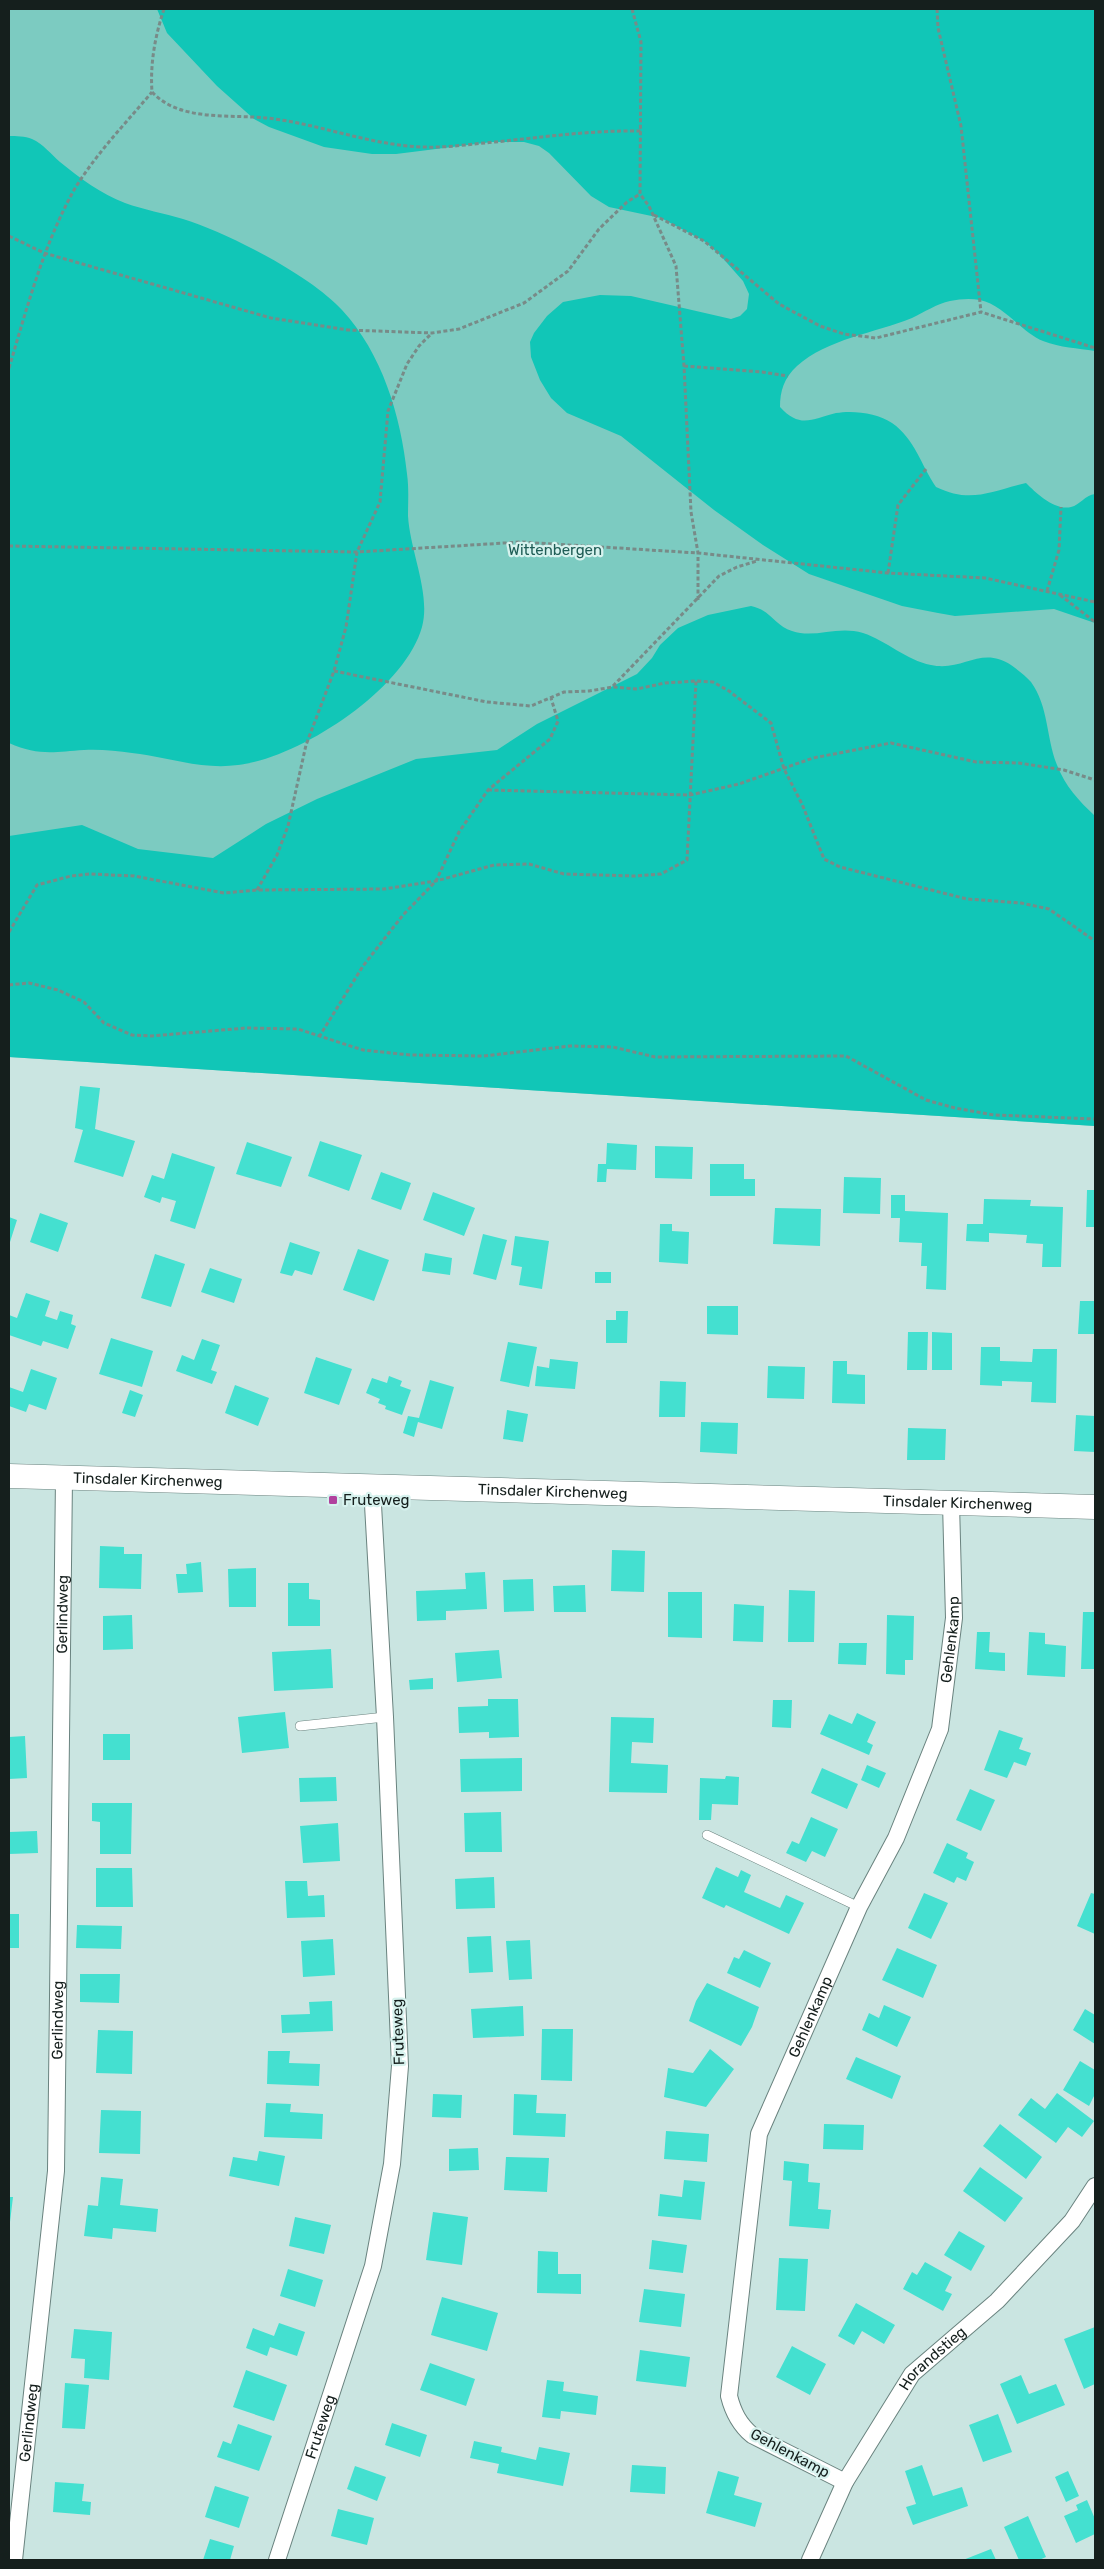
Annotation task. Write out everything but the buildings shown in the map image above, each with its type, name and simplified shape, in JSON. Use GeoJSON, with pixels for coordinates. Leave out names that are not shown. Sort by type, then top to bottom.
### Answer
{"type":"FeatureCollection","features":[{"type":"Feature","properties":{"kind":"street","name":"Tinsdaler Kirchenweg"},"geometry":{"type":"LineString","coordinates":[[9,1476],[1095,1507]]}},
{"type":"Feature","properties":{"kind":"street","name":"Gerlindweg"},"geometry":{"type":"LineString","coordinates":[[14,2560],[56,2171],[64,1478]]}},
{"type":"Feature","properties":{"kind":"street","name":"Fruteweg"},"geometry":{"type":"LineString","coordinates":[[277,2560],[373,2266],[392,2164],[400,2066],[385,1717],[372,1487]]}},
{"type":"Feature","properties":{"kind":"street","name":"Gehlenkamp"},"geometry":{"type":"LineString","coordinates":[[845,2482],[742,2427],[729,2396],[759,2134],[859,1908],[896,1838],[940,1728],[954,1618],[951,1502]]}},
{"type":"Feature","properties":{"kind":"street","name":"Horandstieg"},"geometry":{"type":"LineString","coordinates":[[810,2560],[845,2482],[912,2374],[997,2301],[1072,2222],[1095,2186]]}},
{"type":"Feature","properties":{"kind":"lane"},"geometry":{"type":"LineString","coordinates":[[300,1726],[385,1717]]}},
{"type":"Feature","properties":{"kind":"lane"},"geometry":{"type":"LineString","coordinates":[[707,1835],[859,1908]]}},
{"type":"Feature","properties":{"kind":"path"},"geometry":{"type":"LineString","coordinates":[[164,9],[158,25],[150,71],[152,92],[162,102],[182,112],[286,120],[360,138],[410,146],[470,145],[607,131],[642,131]]}},
{"type":"Feature","properties":{"kind":"path"},"geometry":{"type":"LineString","coordinates":[[632,9],[641,42],[642,131],[640,194],[653,215],[676,266],[684,366],[691,512],[698,553],[698,600]]}},
{"type":"Feature","properties":{"kind":"path"},"geometry":{"type":"LineString","coordinates":[[938,9],[938,28],[961,126],[981,312]]}},
{"type":"Feature","properties":{"kind":"path"},"geometry":{"type":"LineString","coordinates":[[9,368],[44,253],[74,190],[96,159],[152,92]]}},
{"type":"Feature","properties":{"kind":"path"},"geometry":{"type":"LineString","coordinates":[[9,236],[44,253],[271,318],[348,330],[432,332],[459,329],[524,303],[568,271],[599,229],[627,202],[640,194]]}},
{"type":"Feature","properties":{"kind":"path"},"geometry":{"type":"LineString","coordinates":[[653,215],[704,241],[779,304],[820,326],[844,334],[876,338],[981,312],[1095,348]]}},
{"type":"Feature","properties":{"kind":"path"},"geometry":{"type":"LineString","coordinates":[[257,890],[277,856],[288,826],[306,745],[334,670],[346,627],[357,552],[380,502],[388,411],[407,364],[419,346],[432,332]]}},
{"type":"Feature","properties":{"kind":"path"},"geometry":{"type":"LineString","coordinates":[[684,366],[788,376]]}},
{"type":"Feature","properties":{"kind":"path"},"geometry":{"type":"LineString","coordinates":[[888,573],[898,505],[926,469]]}},
{"type":"Feature","properties":{"kind":"path"},"geometry":{"type":"LineString","coordinates":[[1047,591],[1059,550],[1061,507]]}},
{"type":"Feature","properties":{"kind":"path"},"geometry":{"type":"LineString","coordinates":[[9,546],[357,552],[521,542],[698,553],[888,573],[985,578],[1095,602]]}},
{"type":"Feature","properties":{"kind":"path"},"geometry":{"type":"LineString","coordinates":[[613,686],[698,600],[719,576],[737,567],[760,560]]}},
{"type":"Feature","properties":{"kind":"path"},"geometry":{"type":"LineString","coordinates":[[1057,594],[1095,622]]}},
{"type":"Feature","properties":{"kind":"path"},"geometry":{"type":"LineString","coordinates":[[334,670],[487,702],[531,706],[564,692],[589,691],[613,686],[636,689],[665,683],[713,682],[722,686],[771,723],[784,769],[802,804],[824,860],[832,864],[967,899],[1021,902],[1049,909],[1094,939]]}},
{"type":"Feature","properties":{"kind":"path"},"geometry":{"type":"LineString","coordinates":[[10,930],[36,885],[71,876],[134,876],[224,894],[257,890],[384,889],[436,880],[494,864],[512,863],[530,864],[564,874],[634,876],[661,874],[687,860],[696,681]]}},
{"type":"Feature","properties":{"kind":"path"},"geometry":{"type":"LineString","coordinates":[[319,1036],[363,966],[403,915],[436,880],[459,832],[488,790],[550,739],[558,721],[552,698]]}},
{"type":"Feature","properties":{"kind":"path"},"geometry":{"type":"LineString","coordinates":[[488,790],[690,795],[715,790],[813,758],[891,744],[976,762],[1019,763],[1064,770],[1095,780]]}},
{"type":"Feature","properties":{"kind":"path"},"geometry":{"type":"LineString","coordinates":[[9,984],[29,983],[58,990],[84,1002],[104,1023],[132,1035],[151,1036],[246,1028],[298,1029],[363,1050],[410,1056],[484,1056],[570,1046],[613,1047],[656,1058],[846,1056],[926,1100],[964,1110],[994,1115],[1095,1118]]}},
{"type":"Feature","properties":{"kind":"green space","name":"Wittenbergen"},"geometry":{"type":"Polygon","coordinates":[[[9,9],[1095,9],[1095,1126],[9,1057],[9,9]]]}},
{"type":"Feature","properties":{"kind":"shaded area"},"geometry":{"type":"Polygon","coordinates":[[[157,9],[1095,9],[1095,351],[1043,341],[1027,332],[1005,313],[989,303],[972,299],[954,300],[940,304],[912,318],[822,349],[797,366],[786,380],[782,390],[780,407],[787,414],[800,420],[813,420],[836,413],[850,412],[873,415],[892,423],[900,429],[912,444],[936,487],[948,492],[960,495],[981,494],[1026,483],[1052,504],[1065,508],[1074,506],[1088,496],[1095,494],[1095,623],[1054,609],[955,616],[902,606],[809,574],[763,545],[714,510],[621,436],[567,413],[551,398],[540,380],[531,357],[530,342],[534,333],[547,316],[563,302],[600,295],[631,296],[731,319],[740,316],[747,309],[749,294],[743,281],[719,254],[704,241],[661,218],[609,207],[591,196],[549,153],[539,146],[524,142],[492,142],[396,154],[372,154],[324,147],[269,127],[254,119],[217,86],[167,33],[157,9]]]}},
{"type":"Feature","properties":{"kind":"shaded area"},"geometry":{"type":"Polygon","coordinates":[[[9,136],[21,136],[36,141],[83,180],[116,199],[201,225],[245,245],[289,270],[310,283],[342,310],[356,327],[379,365],[394,408],[404,452],[408,484],[408,516],[424,601],[422,627],[412,650],[395,674],[373,696],[347,717],[319,735],[291,749],[263,760],[238,765],[211,766],[108,750],[55,752],[29,750],[9,743],[9,136]]]}},
{"type":"Feature","properties":{"kind":"shaded area"},"geometry":{"type":"Polygon","coordinates":[[[751,606],[768,614],[781,626],[792,631],[809,634],[844,630],[863,633],[913,659],[931,665],[953,665],[981,658],[1000,660],[1014,667],[1031,682],[1041,702],[1053,755],[1060,773],[1073,793],[1095,816],[1095,1126],[9,1057],[9,836],[82,825],[138,849],[213,858],[266,824],[317,799],[416,759],[497,750],[537,724],[637,674],[652,658],[660,645],[678,628],[708,615],[751,606]]]}},
{"type":"Feature","properties":{"kind":"place","name":"Fruteweg"},"geometry":{"type":"Point","coordinates":[333,1500]}}]}
